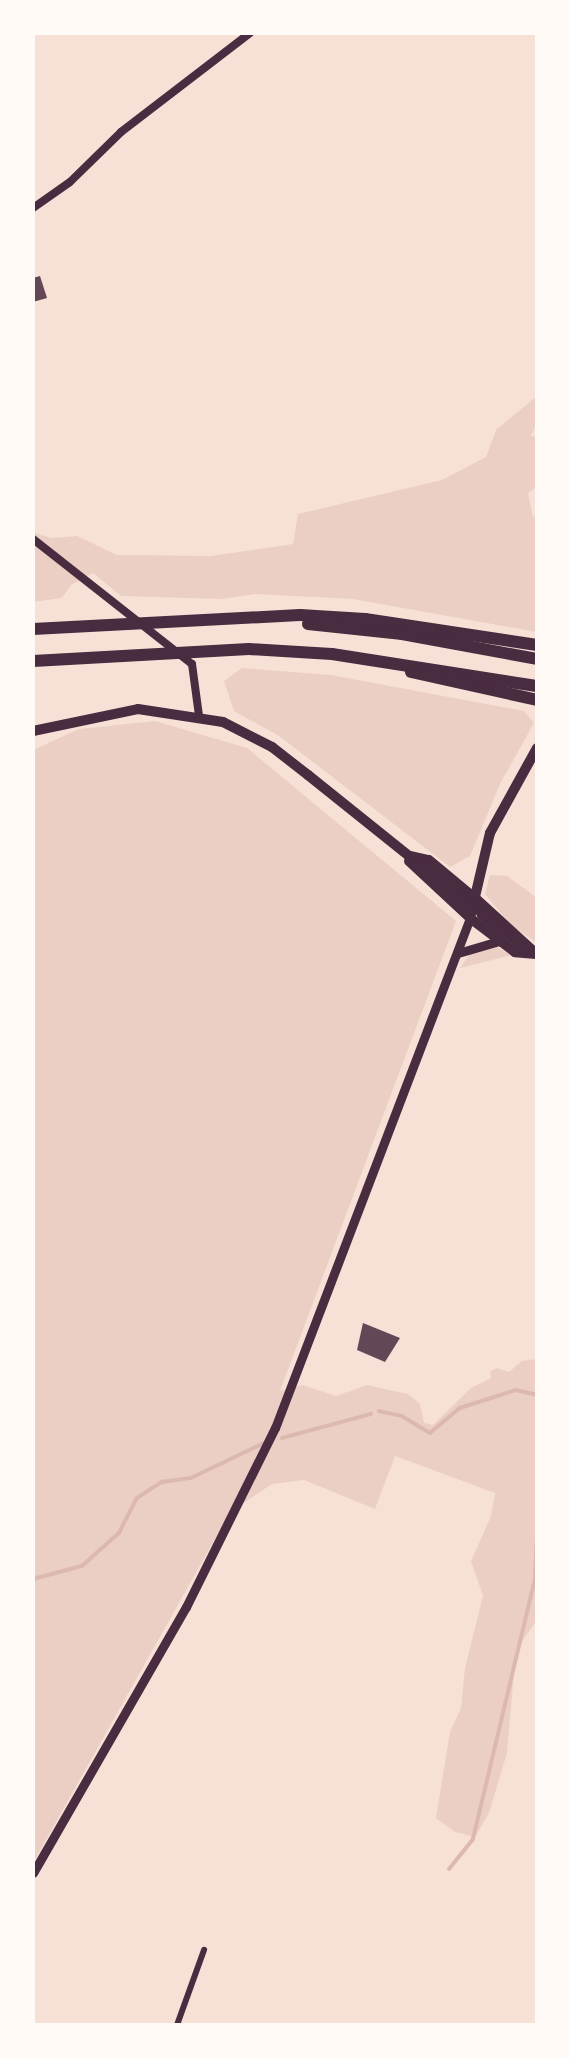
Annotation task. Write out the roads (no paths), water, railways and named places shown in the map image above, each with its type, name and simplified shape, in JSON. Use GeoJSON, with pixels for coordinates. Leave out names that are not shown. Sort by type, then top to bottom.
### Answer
{"type":"FeatureCollection","features":[{"type":"Feature","properties":{"kind":"highway"},"geometry":{"type":"LineString","coordinates":[[33,629],[300,615],[365,619],[537,645]]}},
{"type":"Feature","properties":{"kind":"highway"},"geometry":{"type":"LineString","coordinates":[[228,620],[402,634],[537,659]]}},
{"type":"Feature","properties":{"kind":"highway"},"geometry":{"type":"LineString","coordinates":[[33,661],[249,649],[332,654],[537,686]]}},
{"type":"Feature","properties":{"kind":"highway"},"geometry":{"type":"LineString","coordinates":[[332,654],[537,700]]}},
{"type":"Feature","properties":{"kind":"highway"},"geometry":{"type":"LineString","coordinates":[[536,955],[515,952],[470,918],[472,896],[490,833],[537,748]]}},
{"type":"Feature","properties":{"kind":"highway"},"geometry":{"type":"LineString","coordinates":[[472,896],[536,955]]}},
{"type":"Feature","properties":{"kind":"main road"},"geometry":{"type":"LineString","coordinates":[[33,731],[138,709],[199,716],[223,722],[272,747],[404,855],[464,900],[470,918],[269,1441],[186,1607],[33,1874]]}},
{"type":"Feature","properties":{"kind":"main road"},"geometry":{"type":"LineString","coordinates":[[404,855],[429,860],[472,896]]}},
{"type":"Feature","properties":{"kind":"main road"},"geometry":{"type":"LineString","coordinates":[[458,953],[499,941]]}},
{"type":"Feature","properties":{"kind":"street"},"geometry":{"type":"LineString","coordinates":[[33,208],[70,182],[121,132],[250,33]]}},
{"type":"Feature","properties":{"kind":"street"},"geometry":{"type":"LineString","coordinates":[[33,539],[124,607],[194,667],[199,716]]}},
{"type":"Feature","properties":{"kind":"street"},"geometry":{"type":"LineString","coordinates":[[177,2025],[204,1950]]}},
{"type":"Feature","properties":{"kind":"waterway"},"geometry":{"type":"LineString","coordinates":[[379,1411],[402,1416],[430,1433],[460,1408],[516,1390],[537,1395]]}},
{"type":"Feature","properties":{"kind":"waterway"},"geometry":{"type":"LineString","coordinates":[[282,1438],[371,1414]]}},
{"type":"Feature","properties":{"kind":"waterway"},"geometry":{"type":"LineString","coordinates":[[33,1579],[82,1566],[119,1533],[137,1498],[162,1482],[191,1478],[262,1444]]}},
{"type":"Feature","properties":{"kind":"waterway"},"geometry":{"type":"LineString","coordinates":[[449,1869],[473,1839],[535,1579],[537,1535]]}}]}
